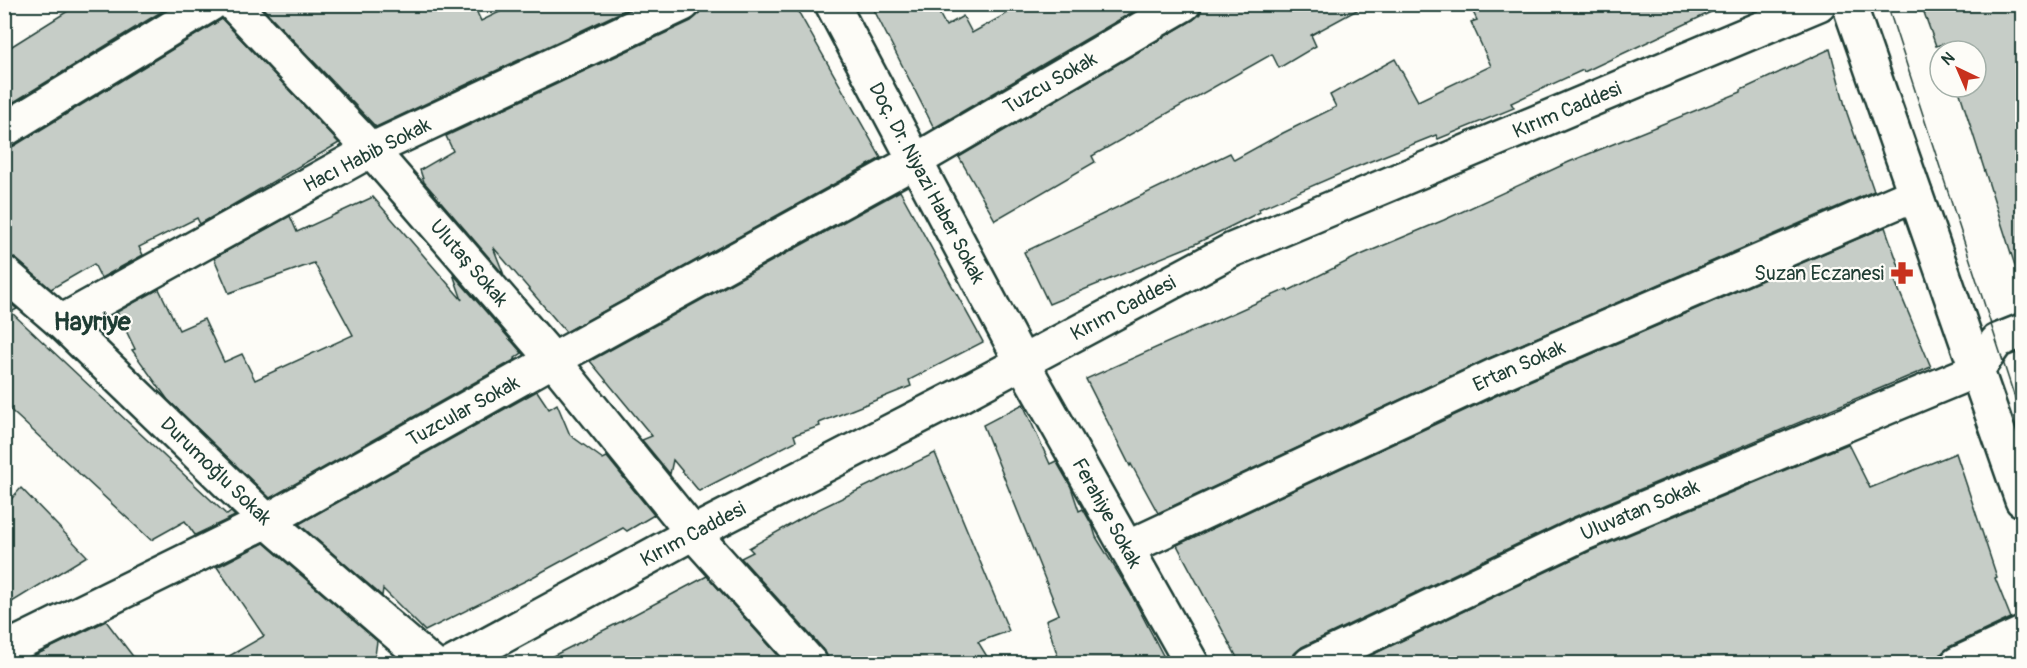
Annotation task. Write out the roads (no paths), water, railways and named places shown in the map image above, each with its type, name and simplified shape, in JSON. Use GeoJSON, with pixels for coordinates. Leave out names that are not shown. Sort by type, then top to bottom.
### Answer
{"type":"FeatureCollection","features":[{"type":"Feature","properties":{"kind":"street"},"geometry":{"type":"LineString","coordinates":[[4,130],[212,4]]}},
{"type":"Feature","properties":{"kind":"street","name":"Ulutaş Sokak"},"geometry":{"type":"LineString","coordinates":[[233,4],[371,150],[553,360],[693,534]]}},
{"type":"Feature","properties":{"kind":"street","name":"Hacı Habib Sokak"},"geometry":{"type":"LineString","coordinates":[[61,322],[371,150],[683,4]]}},
{"type":"Feature","properties":{"kind":"street","name":"Doç. Dr. Niyazi Haber Sokak"},"geometry":{"type":"LineString","coordinates":[[832,4],[1022,362]]}},
{"type":"Feature","properties":{"kind":"street","name":"Tuzcu Sokak"},"geometry":{"type":"LineString","coordinates":[[915,162],[1184,4]]}},
{"type":"Feature","properties":{"kind":"street","name":"Kırım Caddesi"},"geometry":{"type":"LineString","coordinates":[[452,663],[1232,250],[1819,4]]}},
{"type":"Feature","properties":{"kind":"street"},"geometry":{"type":"LineString","coordinates":[[1849,4],[2022,500]]}},
{"type":"Feature","properties":{"kind":"street","name":"Tuzcular Sokak"},"geometry":{"type":"LineString","coordinates":[[4,650],[267,521],[553,360],[915,162]]}},
{"type":"Feature","properties":{"kind":"street","name":"Ertan Sokak"},"geometry":{"type":"LineString","coordinates":[[1127,548],[1494,376],[1916,194]]}},
{"type":"Feature","properties":{"kind":"street","name":"Durumoğlu Sokak"},"geometry":{"type":"LineString","coordinates":[[4,273],[61,322],[267,521],[432,663]]}},
{"type":"Feature","properties":{"kind":"street"},"geometry":{"type":"LineString","coordinates":[[1977,370],[1997,341],[2022,331]]}},
{"type":"Feature","properties":{"kind":"street","name":"Ferahiye Sokak"},"geometry":{"type":"LineString","coordinates":[[1022,362],[1192,663]]}},
{"type":"Feature","properties":{"kind":"street","name":"Uluvatan Sokak"},"geometry":{"type":"LineString","coordinates":[[1310,663],[1582,534],[1977,370]]}},
{"type":"Feature","properties":{"kind":"street"},"geometry":{"type":"LineString","coordinates":[[693,534],[810,663]]}},
{"type":"Feature","properties":{"kind":"street"},"geometry":{"type":"LineString","coordinates":[[693,534],[818,663]]}},
{"type":"Feature","properties":{"kind":"street"},"geometry":{"type":"LineString","coordinates":[[1957,663],[2022,634]]}},
{"type":"Feature","properties":{"kind":"tram line"},"geometry":{"type":"LineString","coordinates":[[1887,4],[2022,420]]}},
{"type":"Feature","properties":{"kind":"place","name":"Suzan Eczanesi"},"geometry":{"type":"Point","coordinates":[1902,273]}},
{"type":"Feature","properties":{"kind":"district","name":"Hayriye"},"geometry":{"type":"Point","coordinates":[92,322]}}]}
